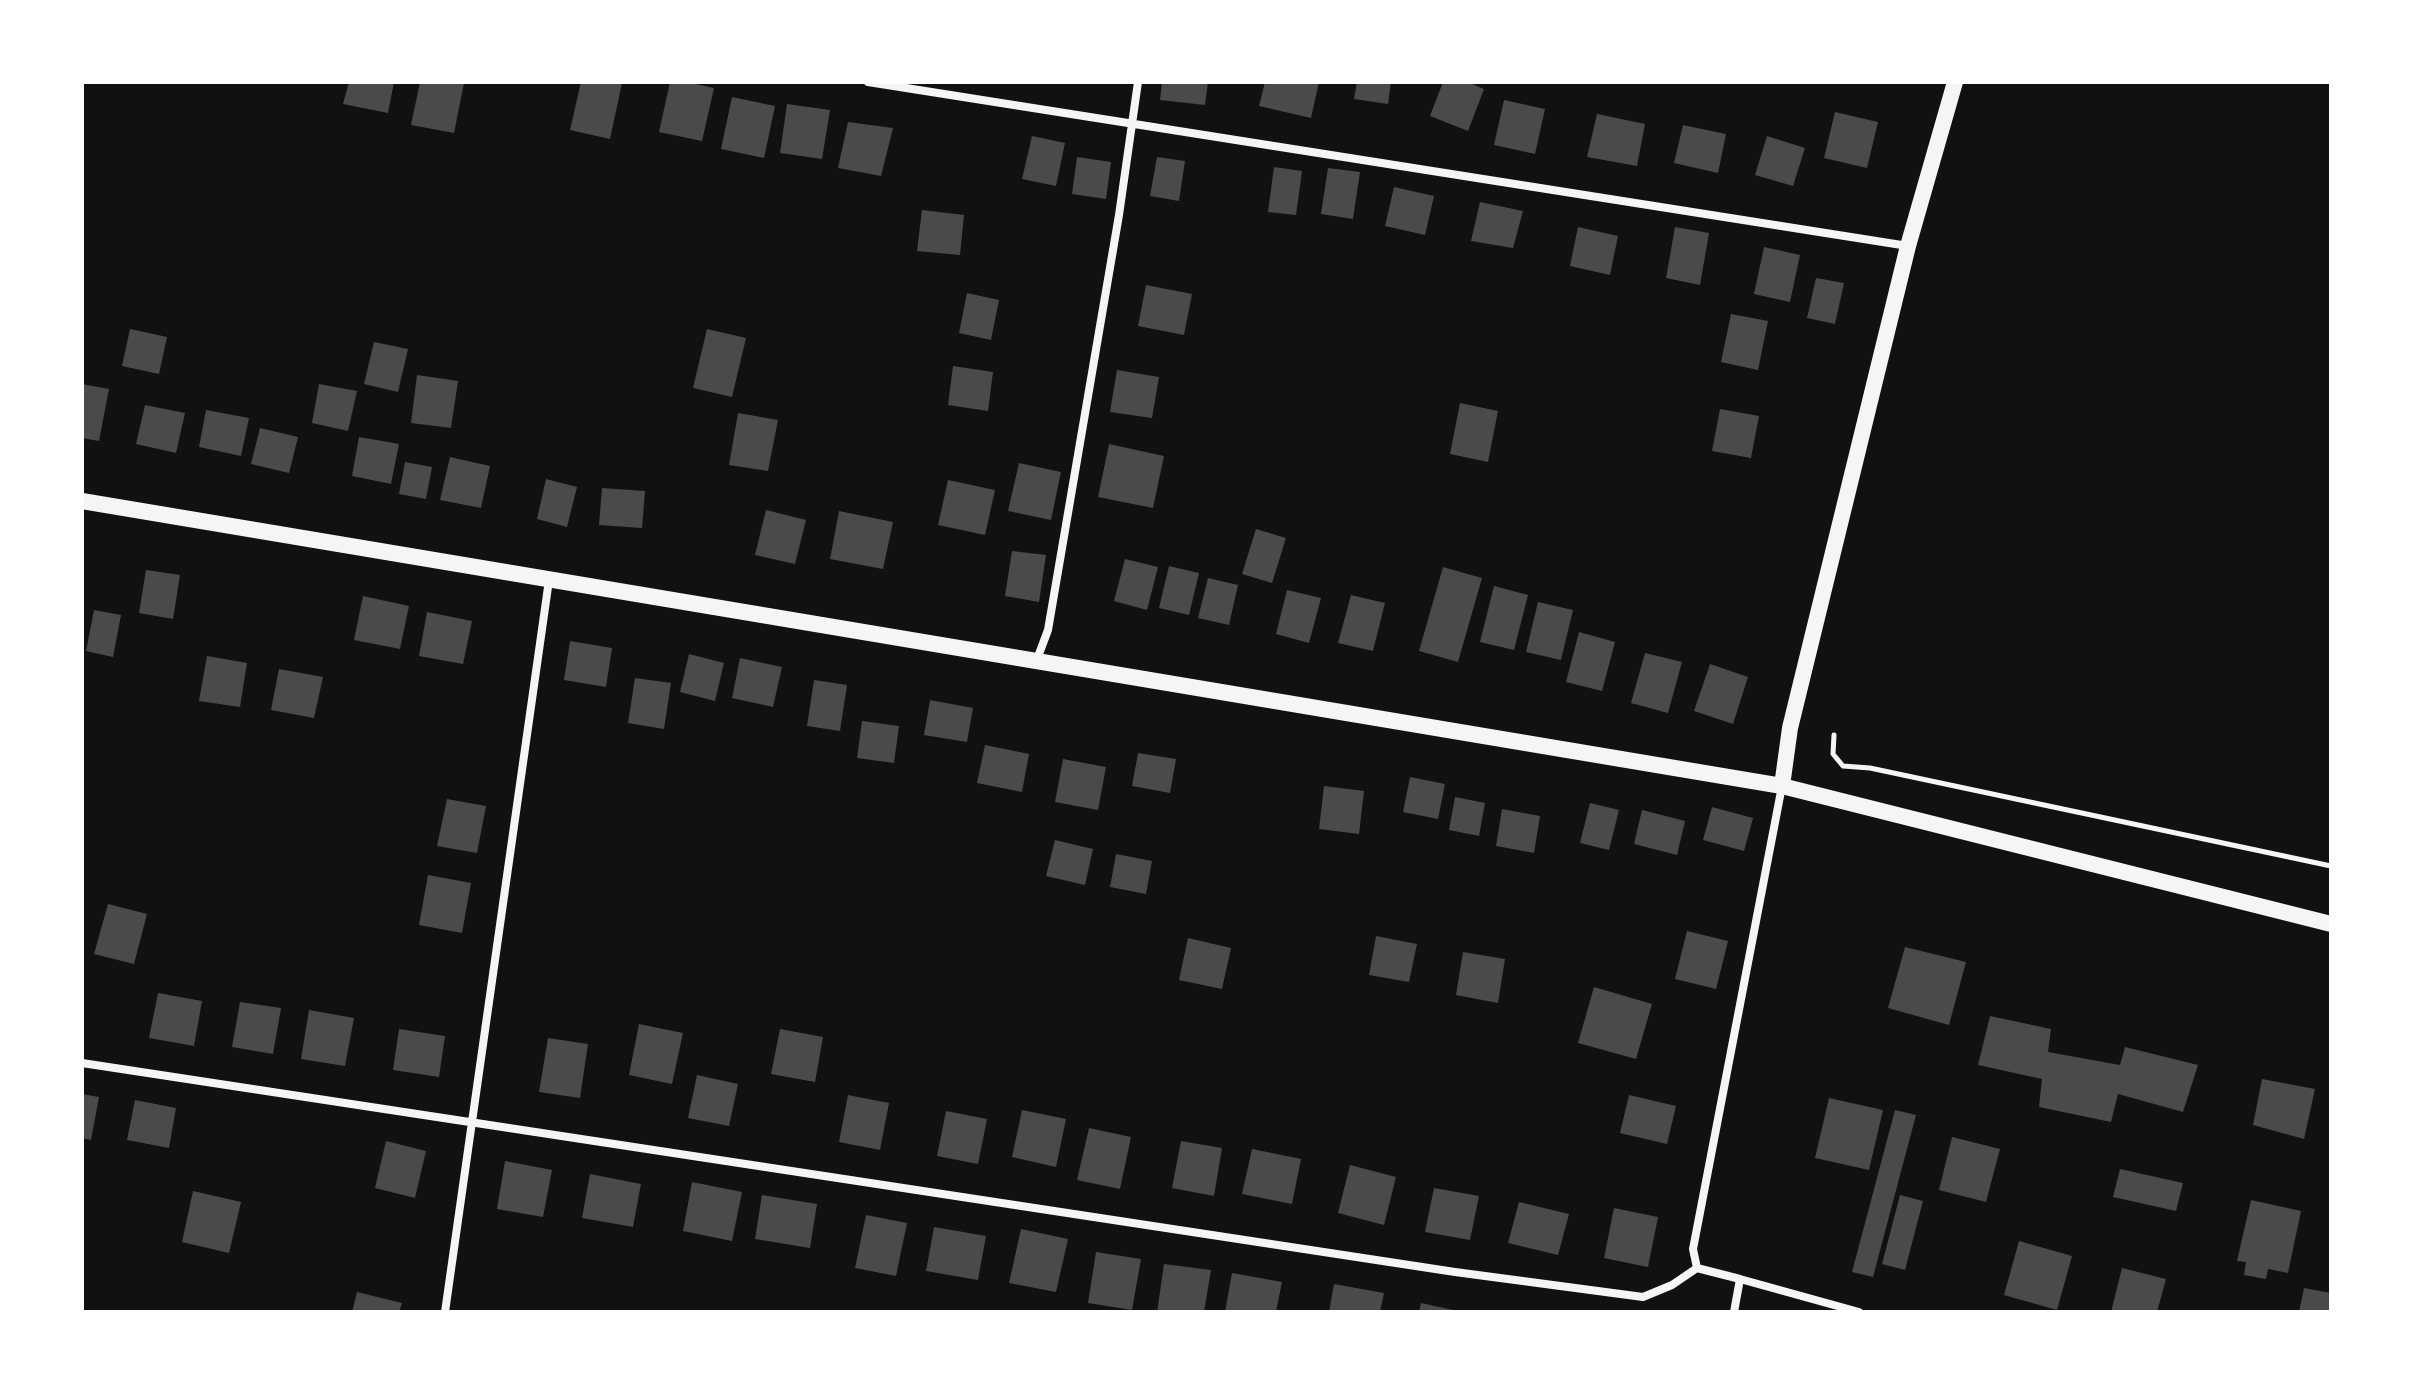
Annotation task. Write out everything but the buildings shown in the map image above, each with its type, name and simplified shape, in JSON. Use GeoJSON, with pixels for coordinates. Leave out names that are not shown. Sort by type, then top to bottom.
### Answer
{"type":"FeatureCollection","features":[{"type":"Feature","properties":{"kind":"main road"},"geometry":{"type":"LineString","coordinates":[[1782,786],[1790,728],[1908,246],[1955,82]]}},
{"type":"Feature","properties":{"kind":"main road"},"geometry":{"type":"LineString","coordinates":[[82,501],[1782,786],[2331,924]]}},
{"type":"Feature","properties":{"kind":"street"},"geometry":{"type":"LineString","coordinates":[[868,82],[1908,246]]}},
{"type":"Feature","properties":{"kind":"street"},"geometry":{"type":"LineString","coordinates":[[1036,662],[1048,630],[1119,215],[1138,82]]}},
{"type":"Feature","properties":{"kind":"street"},"geometry":{"type":"LineString","coordinates":[[445,1312],[549,580]]}},
{"type":"Feature","properties":{"kind":"street"},"geometry":{"type":"LineString","coordinates":[[1697,1268],[1693,1249],[1782,786]]}},
{"type":"Feature","properties":{"kind":"street"},"geometry":{"type":"LineString","coordinates":[[82,1063],[1455,1272],[1643,1297],[1672,1285],[1697,1268],[1859,1312]]}},
{"type":"Feature","properties":{"kind":"street"},"geometry":{"type":"LineString","coordinates":[[1734,1312],[1740,1279]]}},
{"type":"Feature","properties":{"kind":"path"},"geometry":{"type":"LineString","coordinates":[[1834,735],[1833,754],[1843,766],[1870,768],[2331,866]]}}]}
